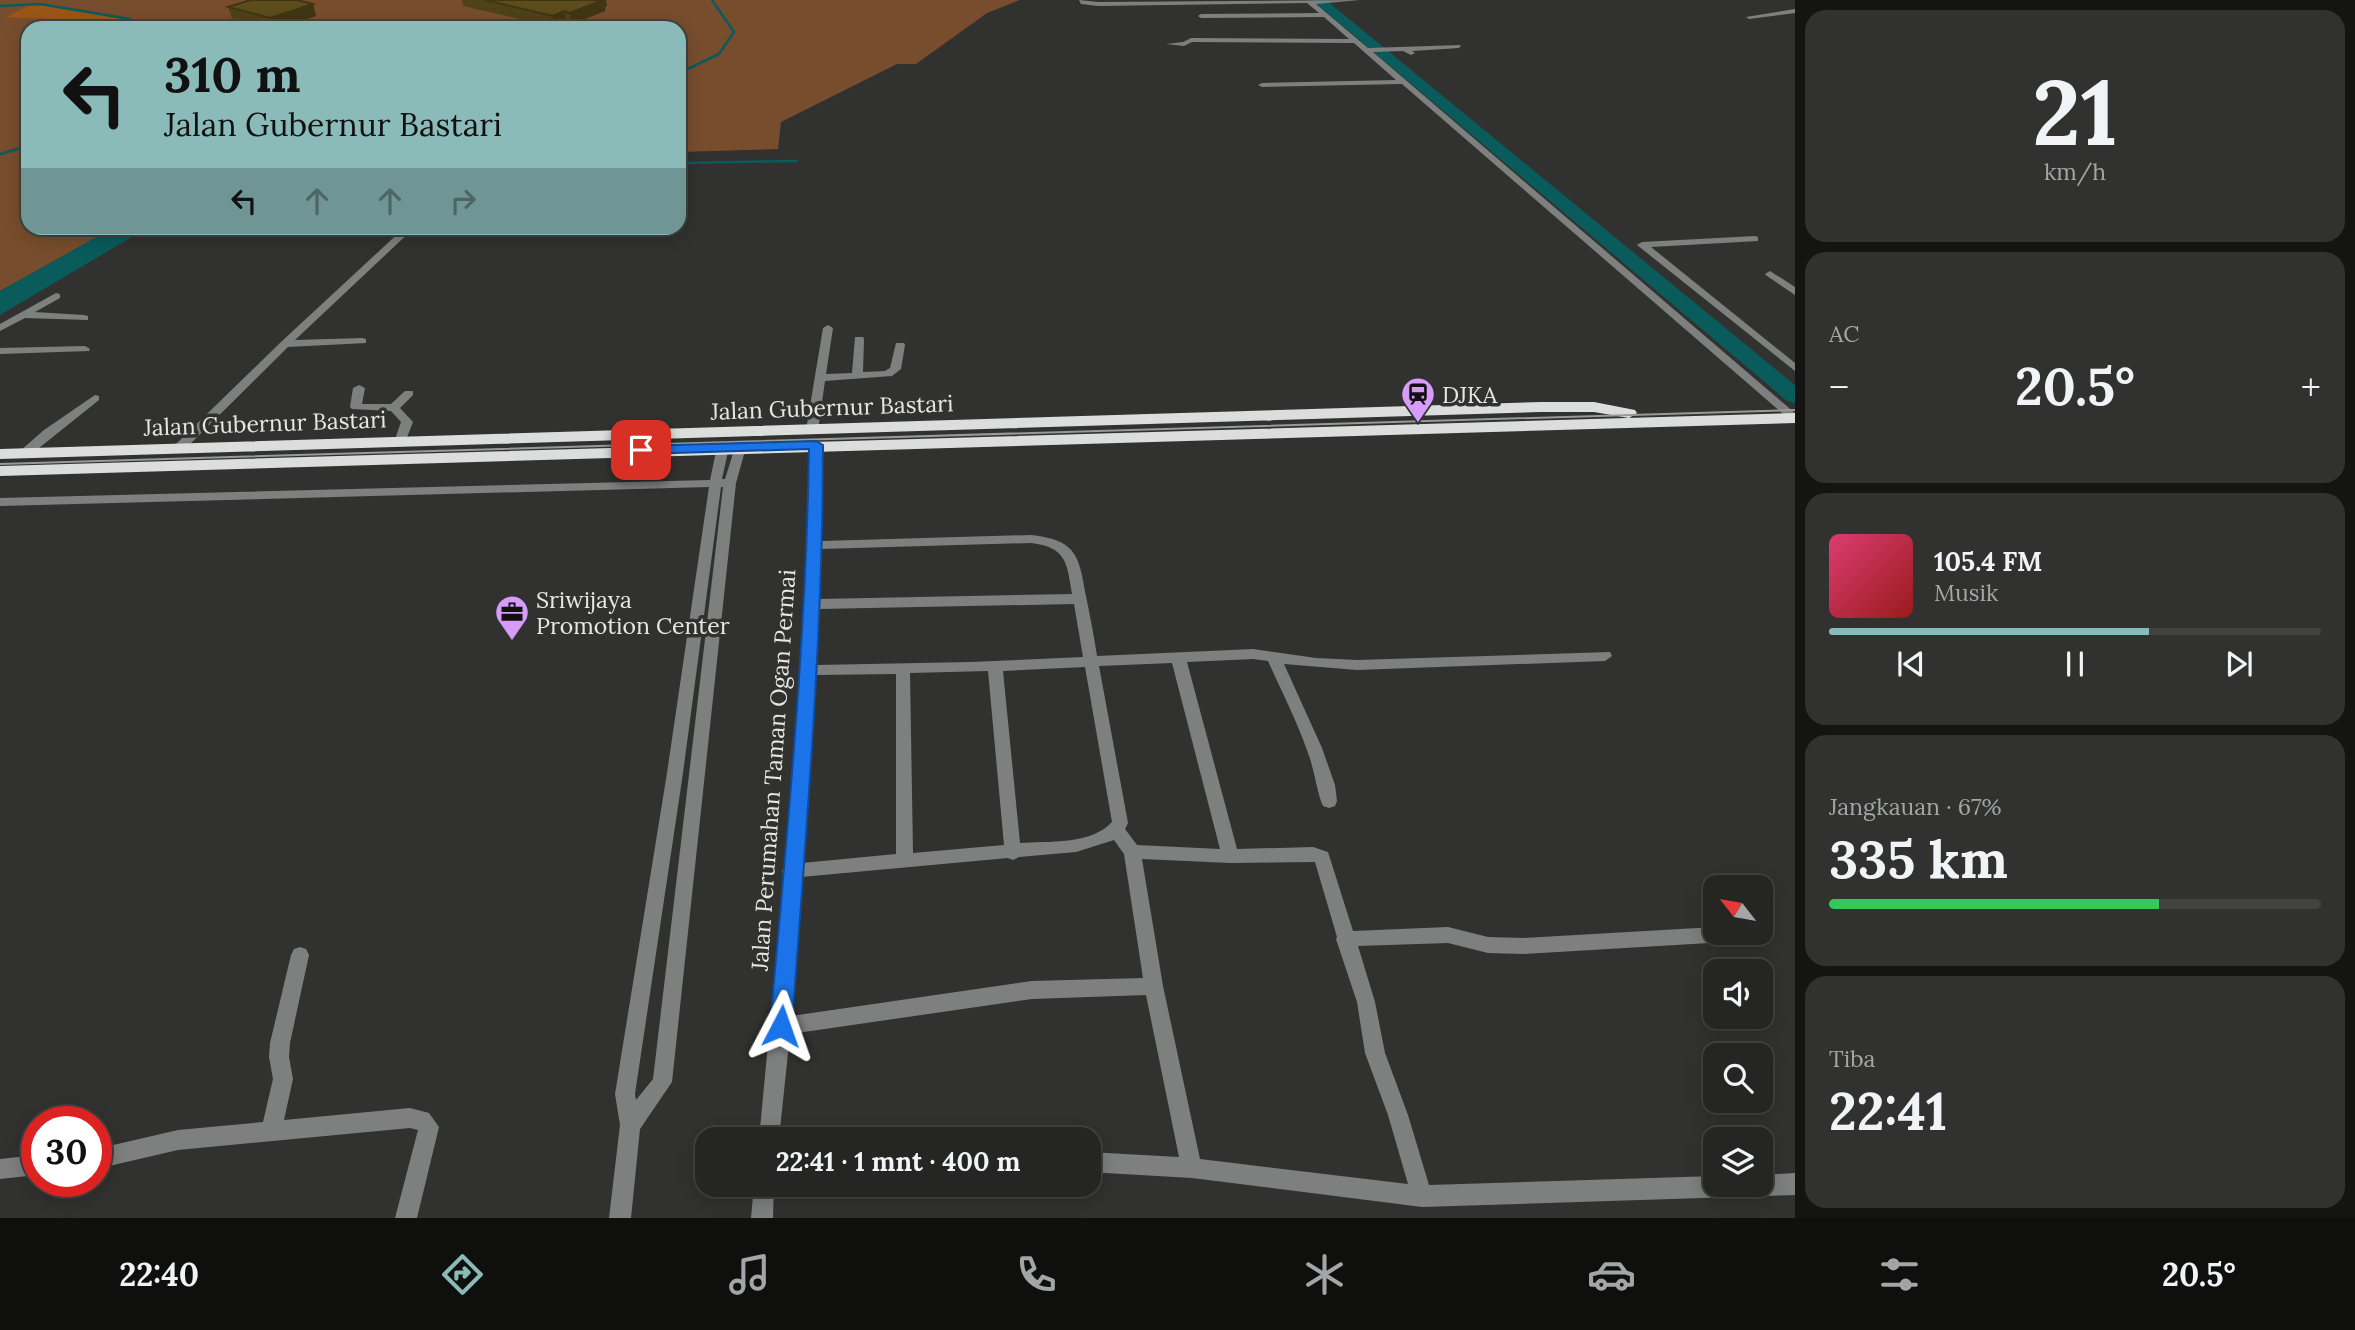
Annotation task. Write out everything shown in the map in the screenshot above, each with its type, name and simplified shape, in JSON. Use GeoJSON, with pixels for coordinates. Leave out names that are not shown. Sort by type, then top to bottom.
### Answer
{"type":"FeatureCollection","features":[{"type":"Feature","properties":{"kind":"highway","name":"Jalan Gubernur Bastari"},"geometry":{"type":"LineString","coordinates":[[0,454],[400,442],[814,438],[1190,427],[1794,418]]}},
{"type":"Feature","properties":{"kind":"highway","name":"Jalan Gubernur Bastari"},"geometry":{"type":"LineString","coordinates":[[0,471],[727,465],[814,438]]}},
{"type":"Feature","properties":{"kind":"street"},"geometry":{"type":"LineString","coordinates":[[1082,0],[1083,3],[1098,4],[1357,0]]}},
{"type":"Feature","properties":{"kind":"street"},"geometry":{"type":"LineString","coordinates":[[1310,1],[1794,418]]}},
{"type":"Feature","properties":{"kind":"street"},"geometry":{"type":"LineString","coordinates":[[1749,18],[1795,11]]}},
{"type":"Feature","properties":{"kind":"street"},"geometry":{"type":"LineString","coordinates":[[1201,16],[1326,15]]}},
{"type":"Feature","properties":{"kind":"street"},"geometry":{"type":"LineString","coordinates":[[1170,44],[1184,44],[1191,40],[1355,41]]}},
{"type":"Feature","properties":{"kind":"street"},"geometry":{"type":"LineString","coordinates":[[1365,50],[1459,46]]}},
{"type":"Feature","properties":{"kind":"street"},"geometry":{"type":"LineString","coordinates":[[1404,49],[1417,57]]}},
{"type":"Feature","properties":{"kind":"street"},"geometry":{"type":"LineString","coordinates":[[1262,86],[1406,82]]}},
{"type":"Feature","properties":{"kind":"street"},"geometry":{"type":"LineString","coordinates":[[179,447],[402,235]]}},
{"type":"Feature","properties":{"kind":"street"},"geometry":{"type":"LineString","coordinates":[[1755,239],[1642,245],[1795,368]]}},
{"type":"Feature","properties":{"kind":"street"},"geometry":{"type":"LineString","coordinates":[[1770,274],[1795,292]]}},
{"type":"Feature","properties":{"kind":"street"},"geometry":{"type":"LineString","coordinates":[[0,328],[56,296]]}},
{"type":"Feature","properties":{"kind":"street"},"geometry":{"type":"LineString","coordinates":[[21,314],[84,318]]}},
{"type":"Feature","properties":{"kind":"street","name":"Jalan Perumahan Taman Ogan Permai"},"geometry":{"type":"LineString","coordinates":[[770,1127],[781,1026],[809,670],[815,545],[814,438],[828,328]]}},
{"type":"Feature","properties":{"kind":"street"},"geometry":{"type":"LineString","coordinates":[[857,375],[859,339]]}},
{"type":"Feature","properties":{"kind":"street"},"geometry":{"type":"LineString","coordinates":[[285,344],[362,341]]}},
{"type":"Feature","properties":{"kind":"street"},"geometry":{"type":"LineString","coordinates":[[820,378],[874,376],[892,372],[900,345]]}},
{"type":"Feature","properties":{"kind":"street"},"geometry":{"type":"LineString","coordinates":[[0,351],[85,349]]}},
{"type":"Feature","properties":{"kind":"street"},"geometry":{"type":"LineString","coordinates":[[359,388],[356,407],[394,408],[407,422],[400,442]]}},
{"type":"Feature","properties":{"kind":"street"},"geometry":{"type":"LineString","coordinates":[[394,408],[409,393]]}},
{"type":"Feature","properties":{"kind":"street"},"geometry":{"type":"LineString","coordinates":[[25,453],[95,398]]}},
{"type":"Feature","properties":{"kind":"street"},"geometry":{"type":"LineString","coordinates":[[0,502],[727,465]]}},
{"type":"Feature","properties":{"kind":"street"},"geometry":{"type":"LineString","coordinates":[[630,1125],[662,1082],[727,465]]}},
{"type":"Feature","properties":{"kind":"street"},"geometry":{"type":"LineString","coordinates":[[620,1218],[630,1125],[625,1094],[727,465]]}},
{"type":"Feature","properties":{"kind":"street"},"geometry":{"type":"LineString","coordinates":[[792,871],[1013,853],[1076,845],[1098,840],[1116,830],[1120,823],[1073,561],[1064,548],[1054,541],[1031,539],[815,545]]}},
{"type":"Feature","properties":{"kind":"street"},"geometry":{"type":"LineString","coordinates":[[812,604],[1079,599]]}},
{"type":"Feature","properties":{"kind":"street"},"geometry":{"type":"LineString","coordinates":[[809,670],[995,666],[1178,657],[1273,656],[1357,666],[1605,656]]}},
{"type":"Feature","properties":{"kind":"street"},"geometry":{"type":"LineString","coordinates":[[1273,656],[1313,748],[1328,789],[1329,800]]}},
{"type":"Feature","properties":{"kind":"street"},"geometry":{"type":"LineString","coordinates":[[1178,657],[1230,856]]}},
{"type":"Feature","properties":{"kind":"street"},"geometry":{"type":"LineString","coordinates":[[995,666],[1013,853]]}},
{"type":"Feature","properties":{"kind":"street"},"geometry":{"type":"LineString","coordinates":[[903,668],[905,862]]}},
{"type":"Feature","properties":{"kind":"street"},"geometry":{"type":"LineString","coordinates":[[1116,830],[1132,852],[1154,986],[1192,1168]]}},
{"type":"Feature","properties":{"kind":"street"},"geometry":{"type":"LineString","coordinates":[[1132,852],[1230,856],[1313,854],[1322,857],[1366,1002],[1375,1053],[1398,1115],[1422,1196]]}},
{"type":"Feature","properties":{"kind":"street"},"geometry":{"type":"LineString","coordinates":[[1345,939],[1448,935],[1488,945],[1523,946],[1703,935]]}},
{"type":"Feature","properties":{"kind":"street"},"geometry":{"type":"LineString","coordinates":[[271,1131],[283,1079],[279,1057],[280,1043],[300,956]]}},
{"type":"Feature","properties":{"kind":"street"},"geometry":{"type":"LineString","coordinates":[[781,1026],[1032,990],[1154,986]]}},
{"type":"Feature","properties":{"kind":"street"},"geometry":{"type":"LineString","coordinates":[[112,1155],[178,1140],[410,1118],[422,1120],[429,1127],[406,1218]]}},
{"type":"Feature","properties":{"kind":"street"},"geometry":{"type":"LineString","coordinates":[[1101,1163],[1192,1168],[1422,1196],[1795,1184]]}},
{"type":"Feature","properties":{"kind":"street"},"geometry":{"type":"LineString","coordinates":[[0,1169],[21,1167]]}},
{"type":"Feature","properties":{"kind":"street"},"geometry":{"type":"LineString","coordinates":[[762,1218],[763,1197]]}},
{"type":"Feature","properties":{"kind":"shaded area"},"geometry":{"type":"Polygon","coordinates":[[[0,0],[1020,0],[987,13],[916,64],[897,64],[781,122],[778,149],[686,152],[686,21],[21,21],[21,235],[100,235],[0,291],[0,0]]]}},
{"type":"Feature","properties":{"kind":"shaded area"},"geometry":{"type":"Polygon","coordinates":[[[30,5],[56,6],[133,20],[61,21],[6,17],[30,5]]]}},
{"type":"Feature","properties":{"kind":"water"},"geometry":{"type":"Polygon","coordinates":[[[100,235],[135,235],[0,315],[0,291],[100,235]]]}},
{"type":"Feature","properties":{"kind":"building"},"geometry":{"type":"Polygon","coordinates":[[[251,0],[297,0],[313,4],[270,18],[228,7],[251,0]]]}},
{"type":"Feature","properties":{"kind":"building"},"geometry":{"type":"Polygon","coordinates":[[[485,0],[602,0],[570,13],[564,11],[553,16],[485,0]]]}},
{"type":"Feature","properties":{"kind":"waterway"},"geometry":{"type":"LineString","coordinates":[[686,70],[719,54],[734,32],[712,0]]}},
{"type":"Feature","properties":{"kind":"waterway"},"geometry":{"type":"LineString","coordinates":[[1318,0],[1795,396]]}},
{"type":"Feature","properties":{"kind":"waterway"},"geometry":{"type":"LineString","coordinates":[[0,6],[40,4],[130,19]]}},
{"type":"Feature","properties":{"kind":"waterway"},"geometry":{"type":"LineString","coordinates":[[0,154],[21,148]]}},
{"type":"Feature","properties":{"kind":"waterway"},"geometry":{"type":"LineString","coordinates":[[686,163],[796,161]]}},
{"type":"Feature","properties":{"kind":"tram line"},"geometry":{"type":"LineString","coordinates":[[0,464],[1795,410]]}},
{"type":"Feature","properties":{"kind":"place","name":"DJKA"},"geometry":{"type":"Point","coordinates":[1418,424]}},
{"type":"Feature","properties":{"kind":"place","name":"Sriwijaya Promotion Center"},"geometry":{"type":"Point","coordinates":[512,642]}},
{"type":"Feature","properties":{"kind":"route"},"geometry":{"type":"LineString","coordinates":[[641,450],[816,445],[815,545],[809,670],[781,1026]]}}]}
